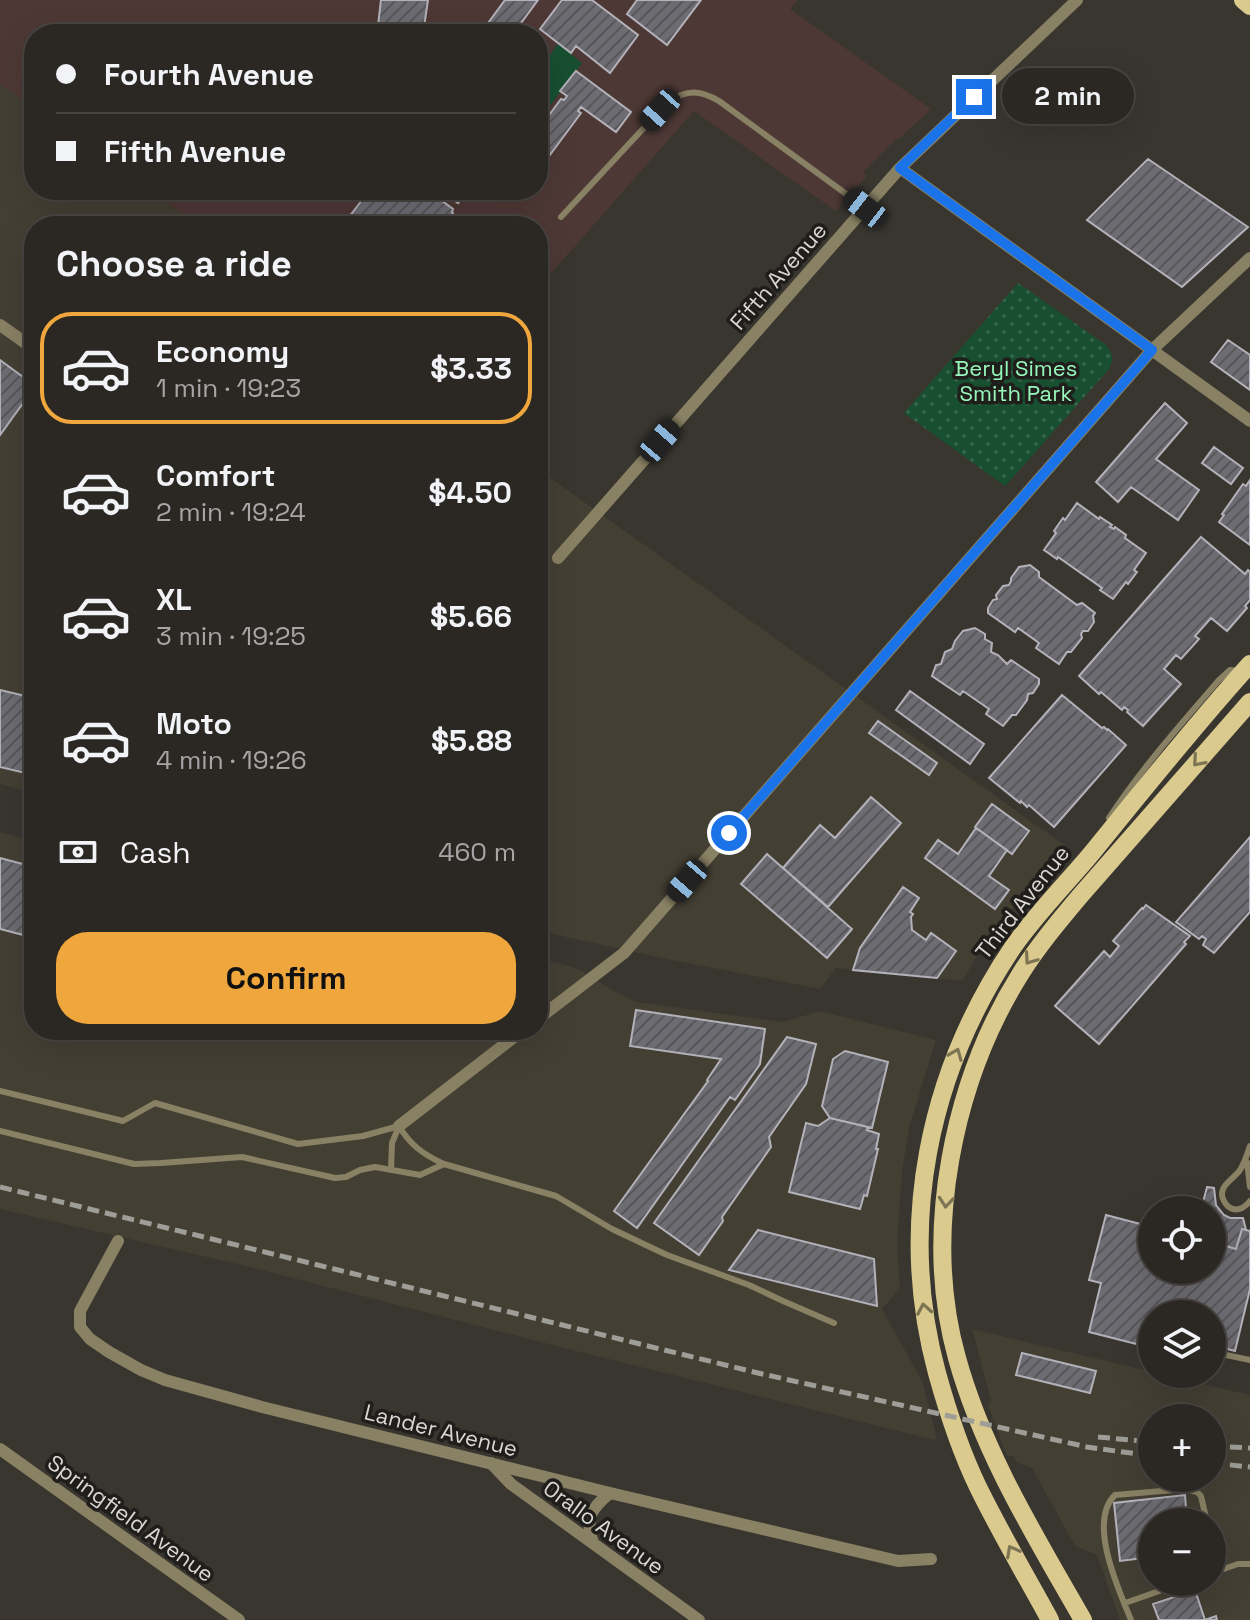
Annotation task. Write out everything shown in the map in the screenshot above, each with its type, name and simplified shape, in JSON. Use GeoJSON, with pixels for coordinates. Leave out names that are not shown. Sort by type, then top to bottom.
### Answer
{"type":"FeatureCollection","features":[{"type":"Feature","properties":{"kind":"main road"},"geometry":{"type":"LineString","coordinates":[[1243,0],[1250,6]]}},
{"type":"Feature","properties":{"kind":"main road","name":"Third Avenue"},"geometry":{"type":"LineString","coordinates":[[1050,1620],[977,1485],[938,1375],[921,1287],[921,1212],[928,1149],[950,1068],[971,1018],[1014,946],[1160,768],[1247,668]]}},
{"type":"Feature","properties":{"kind":"main road","name":"Third Avenue"},"geometry":{"type":"LineString","coordinates":[[1083,1620],[991,1450],[956,1356],[944,1278],[943,1239],[950,1164],[962,1109],[979,1056],[1021,973],[1080,896],[1250,702]]}},
{"type":"Feature","properties":{"kind":"street","name":"Fifth Avenue"},"geometry":{"type":"LineString","coordinates":[[558,558],[900,168],[1077,0]]}},
{"type":"Feature","properties":{"kind":"street"},"geometry":{"type":"LineString","coordinates":[[900,168],[1250,421]]}},
{"type":"Feature","properties":{"kind":"street"},"geometry":{"type":"LineString","coordinates":[[548,1011],[624,953],[1152,350],[1250,258]]}},
{"type":"Feature","properties":{"kind":"street"},"geometry":{"type":"LineString","coordinates":[[0,325],[24,342]]}},
{"type":"Feature","properties":{"kind":"street"},"geometry":{"type":"LineString","coordinates":[[399,1126],[510,1040]]}},
{"type":"Feature","properties":{"kind":"street","name":"Lander Avenue"},"geometry":{"type":"LineString","coordinates":[[118,1241],[80,1311],[79,1323],[82,1331],[100,1346],[153,1376],[262,1407],[898,1561],[931,1559]]}},
{"type":"Feature","properties":{"kind":"street","name":"Springfield Avenue"},"geometry":{"type":"LineString","coordinates":[[0,1449],[239,1620]]}},
{"type":"Feature","properties":{"kind":"street","name":"Orallo Avenue"},"geometry":{"type":"LineString","coordinates":[[490,1463],[511,1484],[699,1620]]}},
{"type":"Feature","properties":{"kind":"street"},"geometry":{"type":"LineString","coordinates":[[593,1543],[588,1530],[590,1516],[610,1493]]}},
{"type":"Feature","properties":{"kind":"lane"},"geometry":{"type":"LineString","coordinates":[[561,217],[668,102],[690,91],[719,101],[865,208]]}},
{"type":"Feature","properties":{"kind":"lane"},"geometry":{"type":"LineString","coordinates":[[0,1091],[123,1121],[155,1103],[298,1144],[363,1136],[399,1126]]}},
{"type":"Feature","properties":{"kind":"lane"},"geometry":{"type":"LineString","coordinates":[[399,1126],[415,1147],[444,1164],[556,1196],[612,1229],[667,1255],[749,1285],[834,1323]]}},
{"type":"Feature","properties":{"kind":"lane"},"geometry":{"type":"LineString","coordinates":[[391,1170],[392,1143],[399,1126]]}},
{"type":"Feature","properties":{"kind":"lane"},"geometry":{"type":"LineString","coordinates":[[0,1131],[134,1164],[242,1157],[335,1178],[375,1167],[420,1175],[444,1164]]}},
{"type":"Feature","properties":{"kind":"lane"},"geometry":{"type":"LineString","coordinates":[[1249,1205],[1234,1209],[1225,1204],[1222,1195],[1224,1186],[1247,1158],[1250,1146]]}},
{"type":"Feature","properties":{"kind":"lane"},"geometry":{"type":"LineString","coordinates":[[1247,1158],[1250,1187]]}},
{"type":"Feature","properties":{"kind":"lane"},"geometry":{"type":"LineString","coordinates":[[1226,1355],[1250,1360]]}},
{"type":"Feature","properties":{"kind":"lane"},"geometry":{"type":"LineString","coordinates":[[1131,1620],[1109,1560],[1104,1526],[1107,1505],[1112,1497],[1190,1490],[1201,1496],[1204,1508]]}},
{"type":"Feature","properties":{"kind":"lane"},"geometry":{"type":"LineString","coordinates":[[1226,1568],[1250,1564]]}},
{"type":"Feature","properties":{"kind":"lane"},"geometry":{"type":"LineString","coordinates":[[1125,1603],[1145,1596]]}},
{"type":"Feature","properties":{"kind":"shaded area"},"geometry":{"type":"Polygon","coordinates":[[[0,0],[798,0],[790,9],[931,109],[864,171],[866,177],[836,211],[694,111],[548,277],[548,216],[184,216],[162,200],[548,200],[548,24],[24,24],[24,101],[0,84],[0,0]]]}},
{"type":"Feature","properties":{"kind":"shaded area"},"geometry":{"type":"Polygon","coordinates":[[[0,84],[24,101],[24,200],[162,200],[184,216],[24,216],[24,790],[0,784],[0,84]]]}},
{"type":"Feature","properties":{"kind":"shaded area"},"geometry":{"type":"Polygon","coordinates":[[[548,476],[1064,845],[988,938],[962,981],[836,968],[820,989],[548,932],[548,476]]]}},
{"type":"Feature","properties":{"kind":"shaded area"},"geometry":{"type":"Polygon","coordinates":[[[0,832],[24,838],[24,1040],[548,1040],[548,961],[576,968],[636,1002],[783,1022],[820,1011],[936,1040],[910,1124],[902,1172],[897,1244],[900,1288],[882,1309],[922,1381],[935,1440],[250,1267],[0,1209],[0,832]]]}},
{"type":"Feature","properties":{"kind":"shaded area"},"geometry":{"type":"Polygon","coordinates":[[[972,1329],[1138,1369],[1138,1388],[1220,1388],[1250,1395],[1250,1620],[1120,1620],[1097,1555],[1075,1546],[1032,1468],[1017,1462],[1013,1456],[1007,1456],[988,1405],[991,1400],[972,1329]]]}},
{"type":"Feature","properties":{"kind":"green space"},"geometry":{"type":"Polygon","coordinates":[[[558,44],[582,63],[548,108],[548,58],[558,44]]]}},
{"type":"Feature","properties":{"kind":"green space","name":"Beryl Simes Smith Park"},"geometry":{"type":"Polygon","coordinates":[[[1018,283],[1106,345],[1112,359],[1109,369],[1005,486],[904,413],[1018,283]]]}},
{"type":"Feature","properties":{"kind":"building"},"geometry":{"type":"Polygon","coordinates":[[[381,0],[428,0],[424,24],[378,24],[381,0]]]}},
{"type":"Feature","properties":{"kind":"building"},"geometry":{"type":"Polygon","coordinates":[[[505,0],[538,0],[520,24],[487,24],[505,0]]]}},
{"type":"Feature","properties":{"kind":"building"},"geometry":{"type":"Polygon","coordinates":[[[562,0],[592,0],[638,35],[610,73],[576,46],[571,53],[548,35],[548,24],[544,24],[562,0]]]}},
{"type":"Feature","properties":{"kind":"building"},"geometry":{"type":"Polygon","coordinates":[[[637,0],[701,0],[667,45],[627,14],[637,0]]]}},
{"type":"Feature","properties":{"kind":"building"},"geometry":{"type":"Polygon","coordinates":[[[576,71],[631,112],[616,132],[581,107],[578,111],[581,113],[548,158],[548,117],[567,96],[560,91],[576,71]]]}},
{"type":"Feature","properties":{"kind":"building"},"geometry":{"type":"Polygon","coordinates":[[[1148,159],[1248,227],[1182,287],[1087,220],[1148,159]]]}},
{"type":"Feature","properties":{"kind":"building"},"geometry":{"type":"Polygon","coordinates":[[[362,200],[441,200],[453,209],[451,216],[350,216],[362,200]]]}},
{"type":"Feature","properties":{"kind":"building"},"geometry":{"type":"Polygon","coordinates":[[[1228,340],[1250,355],[1250,390],[1211,362],[1228,340]]]}},
{"type":"Feature","properties":{"kind":"building"},"geometry":{"type":"Polygon","coordinates":[[[0,360],[24,378],[24,402],[0,435],[0,360]]]}},
{"type":"Feature","properties":{"kind":"building"},"geometry":{"type":"Polygon","coordinates":[[[1165,403],[1187,423],[1156,459],[1199,490],[1178,520],[1131,487],[1118,502],[1096,482],[1165,403]]]}},
{"type":"Feature","properties":{"kind":"building"},"geometry":{"type":"Polygon","coordinates":[[[1214,447],[1243,468],[1231,484],[1202,463],[1214,447]]]}},
{"type":"Feature","properties":{"kind":"building"},"geometry":{"type":"Polygon","coordinates":[[[1250,480],[1250,545],[1219,522],[1243,484],[1246,486],[1250,480]]]}},
{"type":"Feature","properties":{"kind":"building"},"geometry":{"type":"Polygon","coordinates":[[[1077,503],[1112,525],[1110,527],[1115,527],[1146,553],[1134,570],[1137,572],[1113,599],[1100,590],[1102,588],[1044,550],[1063,518],[1065,520],[1077,503]]]}},
{"type":"Feature","properties":{"kind":"building"},"geometry":{"type":"Polygon","coordinates":[[[1201,537],[1245,574],[1248,570],[1250,572],[1250,600],[1227,631],[1211,618],[1195,636],[1199,639],[1181,659],[1176,655],[1164,669],[1181,684],[1143,726],[1128,710],[1124,707],[1122,710],[1079,676],[1201,537]]]}},
{"type":"Feature","properties":{"kind":"building"},"geometry":{"type":"Polygon","coordinates":[[[1030,565],[1039,572],[1039,577],[1077,605],[1082,603],[1095,613],[1088,631],[1083,631],[1082,638],[1059,664],[1036,648],[1039,643],[1018,628],[1015,632],[988,613],[993,600],[997,599],[996,595],[1003,586],[1009,585],[1019,567],[1030,565]]]}},
{"type":"Feature","properties":{"kind":"building"},"geometry":{"type":"Polygon","coordinates":[[[975,628],[992,643],[991,652],[1007,664],[1011,660],[1039,679],[1033,693],[1028,694],[1016,715],[1012,715],[1003,726],[986,714],[989,709],[963,691],[960,695],[932,676],[936,665],[941,664],[945,652],[952,649],[963,631],[975,628]]]}},
{"type":"Feature","properties":{"kind":"building"},"geometry":{"type":"Polygon","coordinates":[[[0,690],[24,696],[24,773],[0,767],[0,690]]]}},
{"type":"Feature","properties":{"kind":"building"},"geometry":{"type":"Polygon","coordinates":[[[910,691],[984,744],[970,764],[896,710],[910,691]]]}},
{"type":"Feature","properties":{"kind":"building"},"geometry":{"type":"Polygon","coordinates":[[[1062,695],[1126,745],[1054,827],[1029,805],[1020,803],[989,778],[1062,695]]]}},
{"type":"Feature","properties":{"kind":"building"},"geometry":{"type":"Polygon","coordinates":[[[878,721],[937,763],[929,775],[869,733],[878,721]]]}},
{"type":"Feature","properties":{"kind":"building"},"geometry":{"type":"Polygon","coordinates":[[[871,797],[901,823],[828,907],[783,868],[820,825],[835,838],[871,797]]]}},
{"type":"Feature","properties":{"kind":"building"},"geometry":{"type":"Polygon","coordinates":[[[992,804],[1029,831],[1012,854],[975,827],[992,804]]]}},
{"type":"Feature","properties":{"kind":"building"},"geometry":{"type":"Polygon","coordinates":[[[976,828],[1007,850],[989,876],[1009,890],[995,909],[925,858],[938,840],[958,854],[976,828]]]}},
{"type":"Feature","properties":{"kind":"building"},"geometry":{"type":"Polygon","coordinates":[[[1250,837],[1250,912],[1214,953],[1203,945],[1206,939],[1202,936],[1199,939],[1176,922],[1250,837]]]}},
{"type":"Feature","properties":{"kind":"building"},"geometry":{"type":"Polygon","coordinates":[[[767,854],[852,929],[827,958],[741,884],[767,854]]]}},
{"type":"Feature","properties":{"kind":"building"},"geometry":{"type":"Polygon","coordinates":[[[0,858],[24,864],[24,935],[0,929],[0,858]]]}},
{"type":"Feature","properties":{"kind":"building"},"geometry":{"type":"Polygon","coordinates":[[[903,887],[919,898],[910,912],[913,914],[912,930],[926,940],[931,933],[956,951],[937,978],[853,970],[860,948],[903,887]]]}},
{"type":"Feature","properties":{"kind":"building"},"geometry":{"type":"Polygon","coordinates":[[[1146,905],[1190,936],[1099,1044],[1055,1006],[1104,951],[1110,957],[1119,946],[1113,941],[1146,905]]]}},
{"type":"Feature","properties":{"kind":"building"},"geometry":{"type":"Polygon","coordinates":[[[636,1010],[765,1029],[760,1064],[735,1100],[730,1097],[637,1228],[614,1211],[721,1059],[630,1046],[636,1010]]]}},
{"type":"Feature","properties":{"kind":"building"},"geometry":{"type":"Polygon","coordinates":[[[787,1037],[816,1044],[806,1084],[769,1137],[771,1147],[699,1255],[654,1223],[787,1037]]]}},
{"type":"Feature","properties":{"kind":"building"},"geometry":{"type":"Polygon","coordinates":[[[845,1051],[888,1062],[872,1128],[830,1118],[822,1106],[833,1059],[845,1051]]]}},
{"type":"Feature","properties":{"kind":"building"},"geometry":{"type":"Polygon","coordinates":[[[830,1118],[868,1127],[867,1130],[879,1134],[867,1196],[864,1195],[860,1209],[789,1192],[806,1123],[818,1126],[830,1118]]]}},
{"type":"Feature","properties":{"kind":"building"},"geometry":{"type":"Polygon","coordinates":[[[1207,1187],[1214,1188],[1215,1196],[1205,1196],[1207,1187]]]}},
{"type":"Feature","properties":{"kind":"building"},"geometry":{"type":"Polygon","coordinates":[[[1106,1215],[1138,1223],[1138,1284],[1226,1284],[1226,1246],[1236,1249],[1242,1229],[1250,1231],[1250,1289],[1235,1351],[1226,1349],[1226,1300],[1138,1300],[1138,1344],[1089,1332],[1101,1283],[1089,1280],[1106,1215]]]}},
{"type":"Feature","properties":{"kind":"building"},"geometry":{"type":"Polygon","coordinates":[[[1226,1216],[1243,1218],[1246,1230],[1242,1229],[1236,1249],[1226,1246],[1226,1216]]]}},
{"type":"Feature","properties":{"kind":"building"},"geometry":{"type":"Polygon","coordinates":[[[758,1230],[874,1259],[877,1306],[729,1270],[758,1230]]]}},
{"type":"Feature","properties":{"kind":"building"},"geometry":{"type":"Polygon","coordinates":[[[1022,1353],[1096,1371],[1090,1393],[1016,1375],[1022,1353]]]}},
{"type":"Feature","properties":{"kind":"building"},"geometry":{"type":"Polygon","coordinates":[[[1185,1495],[1186,1508],[1138,1508],[1138,1559],[1120,1561],[1114,1503],[1185,1495]]]}},
{"type":"Feature","properties":{"kind":"building"},"geometry":{"type":"Polygon","coordinates":[[[1177,1596],[1197,1596],[1205,1620],[1159,1620],[1153,1604],[1177,1596]]]}},
{"type":"Feature","properties":{"kind":"railway"},"geometry":{"type":"LineString","coordinates":[[0,1187],[758,1373],[1087,1447],[1138,1454]]}},
{"type":"Feature","properties":{"kind":"railway"},"geometry":{"type":"LineString","coordinates":[[1098,1437],[1138,1441]]}},
{"type":"Feature","properties":{"kind":"railway"},"geometry":{"type":"LineString","coordinates":[[1226,1447],[1250,1448]]}},
{"type":"Feature","properties":{"kind":"railway"},"geometry":{"type":"LineString","coordinates":[[1226,1464],[1250,1467]]}},
{"type":"Feature","properties":{"kind":"route"},"geometry":{"type":"LineString","coordinates":[[729,833],[1152,350],[900,168],[974,97]]}}]}
